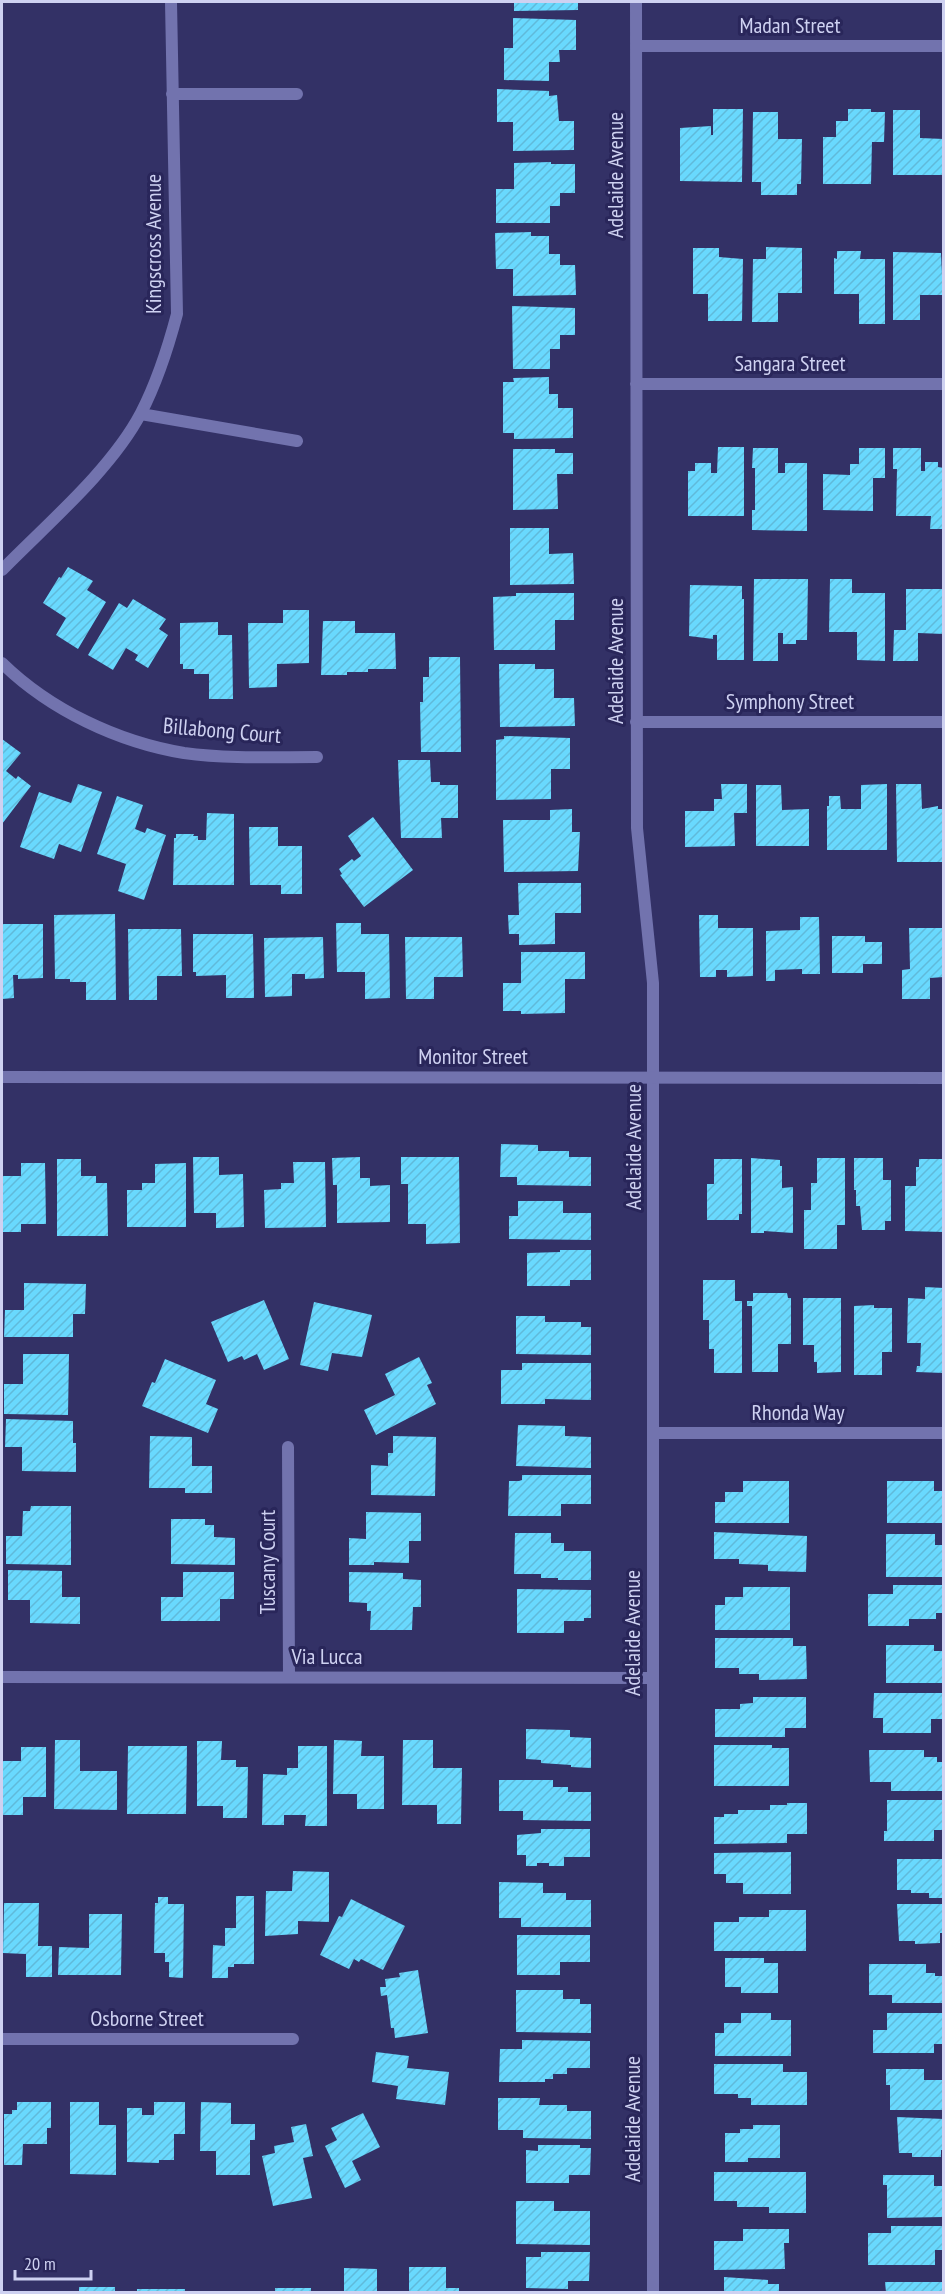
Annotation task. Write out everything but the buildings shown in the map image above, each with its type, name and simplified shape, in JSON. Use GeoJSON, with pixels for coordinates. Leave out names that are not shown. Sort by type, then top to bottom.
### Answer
{"type":"FeatureCollection","features":[{"type":"Feature","properties":{"kind":"street","name":"Kingscross Avenue"},"geometry":{"type":"LineString","coordinates":[[2,570],[104,466],[141,414],[164,361],[177,315],[171,2]]}},
{"type":"Feature","properties":{"kind":"street","name":"Adelaide Avenue"},"geometry":{"type":"LineString","coordinates":[[636,2],[637,828],[653,983],[654,1077],[653,2292]]}},
{"type":"Feature","properties":{"kind":"street","name":"Madan Street"},"geometry":{"type":"LineString","coordinates":[[636,46],[944,46]]}},
{"type":"Feature","properties":{"kind":"street"},"geometry":{"type":"LineString","coordinates":[[172,94],[297,94]]}},
{"type":"Feature","properties":{"kind":"street","name":"Sangara Street"},"geometry":{"type":"LineString","coordinates":[[636,384],[944,384]]}},
{"type":"Feature","properties":{"kind":"street"},"geometry":{"type":"LineString","coordinates":[[141,414],[297,441]]}},
{"type":"Feature","properties":{"kind":"street","name":"Billabong Court"},"geometry":{"type":"LineString","coordinates":[[2,663],[49,701],[91,724],[137,742],[184,753],[233,757],[317,757]]}},
{"type":"Feature","properties":{"kind":"street","name":"Symphony Street"},"geometry":{"type":"LineString","coordinates":[[636,722],[944,722]]}},
{"type":"Feature","properties":{"kind":"street","name":"Monitor Street"},"geometry":{"type":"LineString","coordinates":[[2,1077],[944,1077]]}},
{"type":"Feature","properties":{"kind":"street","name":"Rhonda Way"},"geometry":{"type":"LineString","coordinates":[[653,1433],[944,1433]]}},
{"type":"Feature","properties":{"kind":"street","name":"Tuscany Court"},"geometry":{"type":"LineString","coordinates":[[288,1447],[289,1677]]}},
{"type":"Feature","properties":{"kind":"street","name":"Via Lucca"},"geometry":{"type":"LineString","coordinates":[[2,1677],[653,1678]]}},
{"type":"Feature","properties":{"kind":"street","name":"Osborne Street"},"geometry":{"type":"LineString","coordinates":[[2,2039],[293,2039]]}}]}
